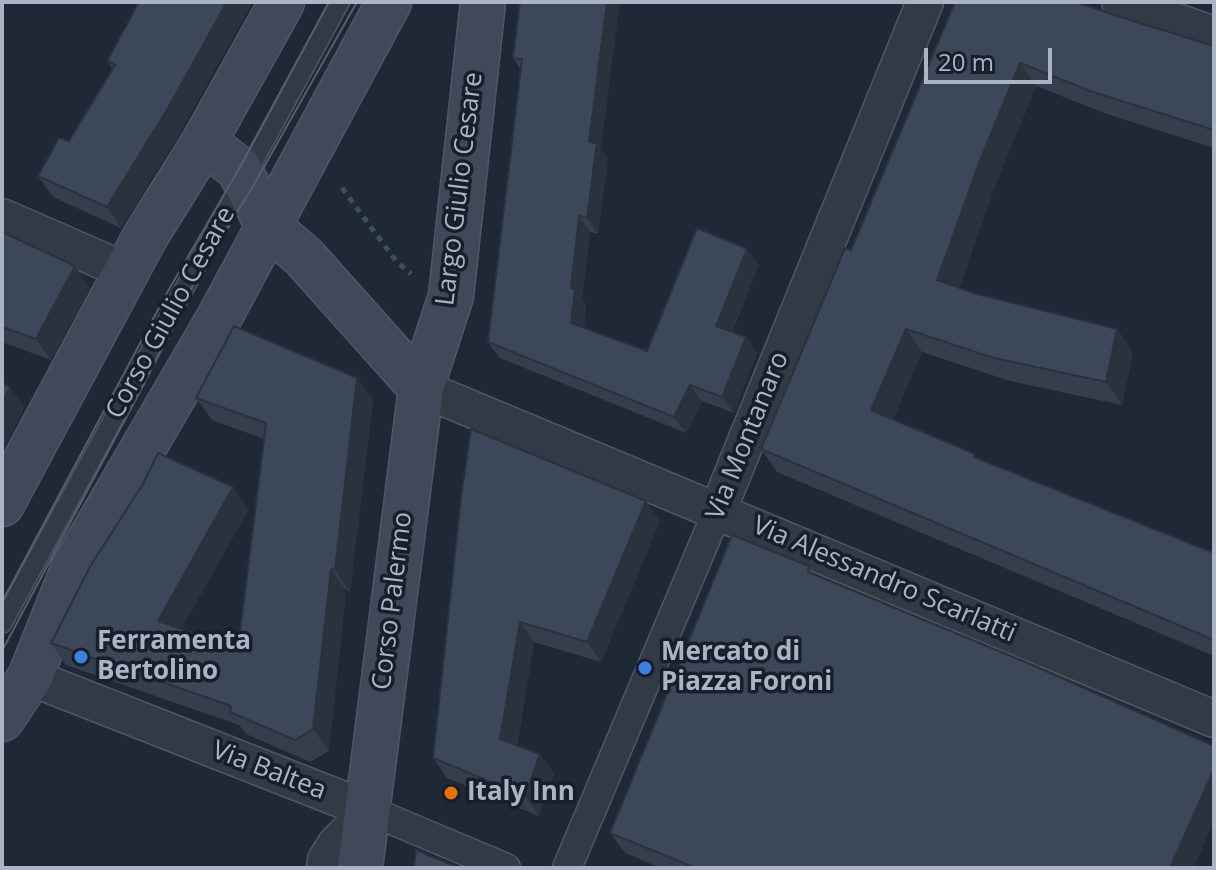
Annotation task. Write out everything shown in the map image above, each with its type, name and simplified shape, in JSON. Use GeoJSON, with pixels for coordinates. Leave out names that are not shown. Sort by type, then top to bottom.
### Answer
{"type":"FeatureCollection","features":[{"type":"Feature","properties":{"kind":"main road"},"geometry":{"type":"LineString","coordinates":[[2,504],[145,237],[204,142],[282,2]]}},
{"type":"Feature","properties":{"kind":"main road"},"geometry":{"type":"LineString","coordinates":[[268,226],[389,2]]}},
{"type":"Feature","properties":{"kind":"main road","name":"Largo Giulio Cesare"},"geometry":{"type":"LineString","coordinates":[[421,388],[451,296],[483,2]]}},
{"type":"Feature","properties":{"kind":"main road"},"geometry":{"type":"LineString","coordinates":[[204,142],[239,169],[268,226],[304,257],[421,388]]}},
{"type":"Feature","properties":{"kind":"main road","name":"Corso Giulio Cesare"},"geometry":{"type":"LineString","coordinates":[[2,719],[30,677],[74,567],[212,332],[268,226]]}},
{"type":"Feature","properties":{"kind":"main road","name":"Corso Palermo"},"geometry":{"type":"LineString","coordinates":[[360,868],[421,388]]}},
{"type":"Feature","properties":{"kind":"street","name":"Via Montanaro"},"geometry":{"type":"LineString","coordinates":[[567,868],[718,510],[925,2]]}},
{"type":"Feature","properties":{"kind":"street"},"geometry":{"type":"LineString","coordinates":[[1120,2],[1214,35]]}},
{"type":"Feature","properties":{"kind":"street"},"geometry":{"type":"LineString","coordinates":[[2,217],[128,272]]}},
{"type":"Feature","properties":{"kind":"street","name":"Via Alessandro Scarlatti"},"geometry":{"type":"LineString","coordinates":[[421,388],[1214,719]]}},
{"type":"Feature","properties":{"kind":"street","name":"Via Baltea"},"geometry":{"type":"LineString","coordinates":[[30,677],[506,868]]}},
{"type":"Feature","properties":{"kind":"street"},"geometry":{"type":"LineString","coordinates":[[325,868],[326,860],[336,844],[366,812]]}},
{"type":"Feature","properties":{"kind":"lane","name":"Corso Giulio Cesare"},"geometry":{"type":"LineString","coordinates":[[2,624],[340,2]]}},
{"type":"Feature","properties":{"kind":"path"},"geometry":{"type":"LineString","coordinates":[[342,188],[396,261],[427,287],[451,296]]}},
{"type":"Feature","properties":{"kind":"building"},"geometry":{"type":"Polygon","coordinates":[[[139,2],[227,2],[168,108],[107,207],[38,176],[59,138],[69,141],[115,65],[107,61],[139,2]]]}},
{"type":"Feature","properties":{"kind":"building"},"geometry":{"type":"Polygon","coordinates":[[[520,2],[607,2],[589,142],[597,143],[587,218],[579,216],[571,288],[575,289],[571,323],[647,351],[697,228],[747,249],[716,326],[746,337],[722,397],[690,385],[674,417],[488,342],[522,59],[513,58],[520,2]]]}},
{"type":"Feature","properties":{"kind":"building"},"geometry":{"type":"Polygon","coordinates":[[[955,2],[1076,2],[1214,46],[1214,130],[1090,91],[1020,63],[979,163],[937,280],[977,294],[1117,329],[1106,382],[994,358],[906,329],[871,410],[975,454],[974,457],[1214,553],[1214,640],[761,449],[845,248],[851,250],[955,2]]]}},
{"type":"Feature","properties":{"kind":"building"},"geometry":{"type":"Polygon","coordinates":[[[2,232],[75,266],[36,339],[2,327],[2,232]]]}},
{"type":"Feature","properties":{"kind":"building"},"geometry":{"type":"Polygon","coordinates":[[[234,326],[357,378],[313,729],[295,740],[230,712],[231,706],[51,643],[91,565],[143,484],[158,453],[233,487],[158,621],[238,648],[266,423],[196,398],[234,326]]]}},
{"type":"Feature","properties":{"kind":"building"},"geometry":{"type":"Polygon","coordinates":[[[2,383],[10,387],[2,402],[2,383]]]}},
{"type":"Feature","properties":{"kind":"building"},"geometry":{"type":"Polygon","coordinates":[[[471,429],[646,501],[587,642],[520,622],[500,739],[540,754],[525,796],[433,758],[471,429]]]}},
{"type":"Feature","properties":{"kind":"building"},"geometry":{"type":"Polygon","coordinates":[[[732,535],[809,566],[808,572],[1030,664],[1214,746],[1214,769],[1170,868],[696,868],[610,833],[732,535]]]}},
{"type":"Feature","properties":{"kind":"building"},"geometry":{"type":"Polygon","coordinates":[[[416,850],[460,868],[414,868],[416,850]]]}},
{"type":"Feature","properties":{"kind":"tram line"},"geometry":{"type":"LineString","coordinates":[[2,602],[168,291],[239,169],[329,2]]}},
{"type":"Feature","properties":{"kind":"tram line"},"geometry":{"type":"LineString","coordinates":[[2,651],[144,384],[200,271],[252,188],[357,2]]}},
{"type":"Feature","properties":{"kind":"place","name":"Ferramenta Bertolino"},"geometry":{"type":"Point","coordinates":[81,657]}},
{"type":"Feature","properties":{"kind":"place","name":"Mercato di Piazza Foroni"},"geometry":{"type":"Point","coordinates":[645,668]}},
{"type":"Feature","properties":{"kind":"place","name":"Italy Inn"},"geometry":{"type":"Point","coordinates":[451,793]}}]}
